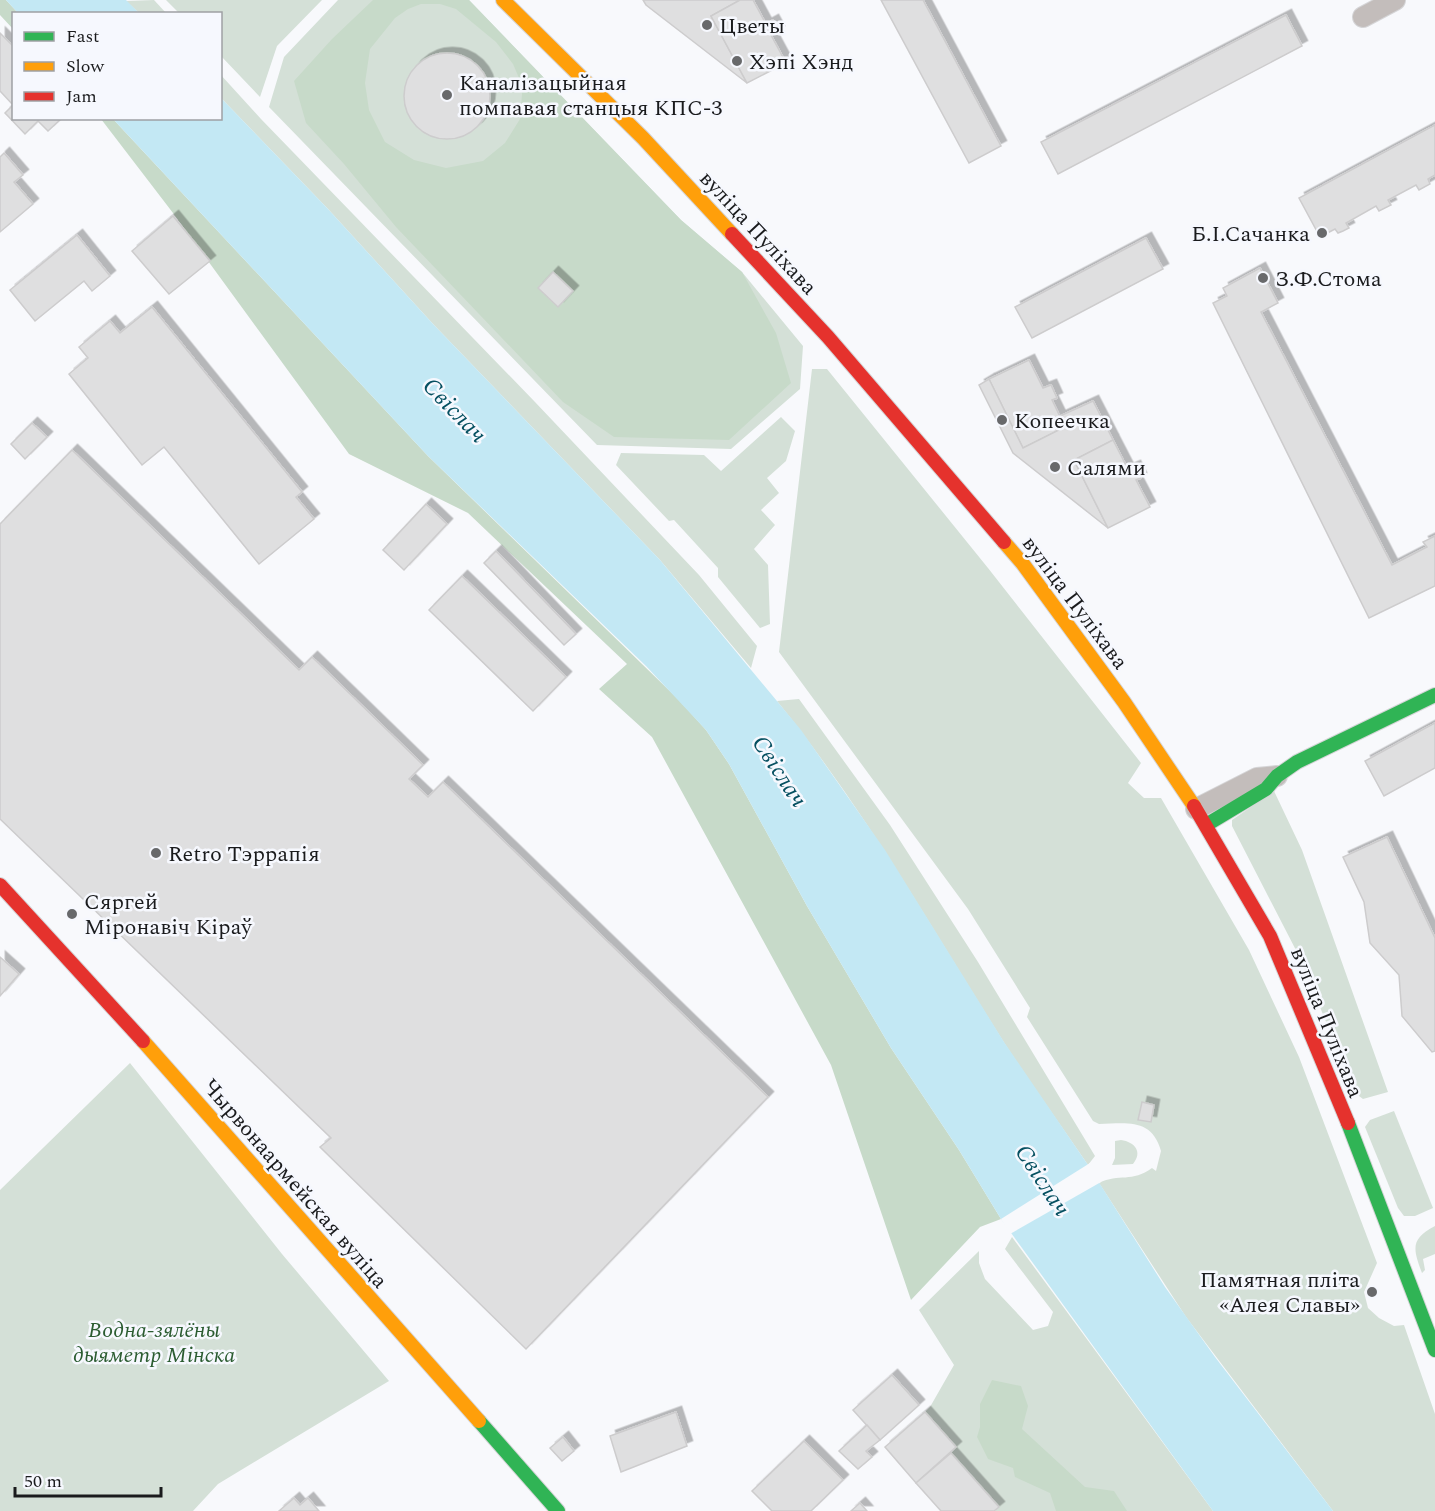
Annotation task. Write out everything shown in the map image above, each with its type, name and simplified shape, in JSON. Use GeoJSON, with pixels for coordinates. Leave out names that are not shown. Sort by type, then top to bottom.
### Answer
{"type":"FeatureCollection","features":[{"type":"Feature","properties":{"kind":"street","name":"вуліца Пуліхава"},"geometry":{"type":"LineString","coordinates":[[503,0],[643,138],[788,292],[1023,564],[1124,702],[1201,817],[1270,936],[1347,1121],[1435,1350]]}},
{"type":"Feature","properties":{"kind":"street"},"geometry":{"type":"LineString","coordinates":[[1363,17],[1395,0]]}},
{"type":"Feature","properties":{"kind":"street"},"geometry":{"type":"LineString","coordinates":[[1201,817],[1257,778],[1277,776],[1297,762],[1435,695]]}},
{"type":"Feature","properties":{"kind":"street","name":"Чырвонаармейская вуліца"},"geometry":{"type":"LineString","coordinates":[[0,885],[130,1026],[558,1511]]}},
{"type":"Feature","properties":{"kind":"green space"},"geometry":{"type":"Polygon","coordinates":[[[0,0],[6,0],[17,12],[12,12],[12,28],[0,15],[0,0]]]}},
{"type":"Feature","properties":{"kind":"green space"},"geometry":{"type":"Polygon","coordinates":[[[154,0],[165,12],[138,12],[126,1],[154,0]]]}},
{"type":"Feature","properties":{"kind":"green space"},"geometry":{"type":"Polygon","coordinates":[[[166,0],[322,0],[277,46],[260,97],[222,57],[222,12],[178,12],[166,0]]]}},
{"type":"Feature","properties":{"kind":"green space"},"geometry":{"type":"Polygon","coordinates":[[[338,0],[469,0],[681,220],[742,272],[803,346],[800,389],[731,449],[597,445],[269,107],[284,57],[338,0]]]}},
{"type":"Feature","properties":{"kind":"green space"},"geometry":{"type":"Polygon","coordinates":[[[373,0],[469,0],[681,220],[742,272],[776,333],[791,383],[729,440],[614,437],[563,402],[396,227],[344,164],[306,123],[294,81],[332,39],[373,0]],[[421,4],[395,18],[370,49],[365,83],[369,110],[385,142],[414,160],[446,168],[483,161],[505,143],[520,119],[522,94],[513,64],[496,42],[456,9],[440,4],[421,4]]]}},
{"type":"Feature","properties":{"kind":"green space"},"geometry":{"type":"Polygon","coordinates":[[[222,76],[699,575],[757,646],[751,668],[660,560],[433,324],[328,209],[222,99],[222,76]]]}},
{"type":"Feature","properties":{"kind":"green space"},"geometry":{"type":"Polygon","coordinates":[[[102,120],[114,120],[428,456],[678,699],[706,730],[729,764],[807,906],[891,1048],[959,1150],[1001,1219],[980,1227],[911,1300],[831,1065],[652,737],[599,689],[627,664],[468,513],[349,454],[173,213],[102,120]]]}},
{"type":"Feature","properties":{"kind":"green space"},"geometry":{"type":"Polygon","coordinates":[[[812,369],[827,369],[988,568],[1141,763],[1128,783],[1144,798],[1161,798],[1249,950],[1299,1057],[1377,1263],[1364,1292],[1368,1308],[1379,1318],[1394,1326],[1404,1325],[1435,1414],[1435,1511],[1333,1511],[1186,1317],[1099,1183],[1132,1177],[1152,1168],[1156,1171],[1161,1151],[1157,1140],[1145,1128],[1137,1125],[1099,1124],[1093,1121],[1027,1017],[1030,1008],[968,909],[779,652],[812,369]]]}},
{"type":"Feature","properties":{"kind":"green space"},"geometry":{"type":"Polygon","coordinates":[[[781,417],[795,431],[786,461],[767,478],[779,493],[761,510],[775,525],[754,549],[768,565],[770,624],[760,628],[718,577],[718,568],[674,520],[669,521],[616,465],[621,453],[704,455],[721,471],[781,417]]]}},
{"type":"Feature","properties":{"kind":"green space"},"geometry":{"type":"Polygon","coordinates":[[[799,699],[890,825],[978,962],[1095,1156],[1088,1165],[1003,1041],[867,825],[777,701],[799,699]]]}},
{"type":"Feature","properties":{"kind":"green space"},"geometry":{"type":"Polygon","coordinates":[[[1274,791],[1302,850],[1388,1092],[1363,1099],[1355,1093],[1300,958],[1232,826],[1232,820],[1274,791]]]}},
{"type":"Feature","properties":{"kind":"green space","name":"Водна-зялёны дыяметр Мінска"},"geometry":{"type":"Polygon","coordinates":[[[130,1063],[282,1254],[389,1381],[218,1484],[193,1511],[0,1511],[0,1190],[130,1063]]]}},
{"type":"Feature","properties":{"kind":"green space"},"geometry":{"type":"Polygon","coordinates":[[[1394,1111],[1433,1208],[1415,1216],[1404,1216],[1398,1208],[1365,1127],[1370,1120],[1394,1111]]]}},
{"type":"Feature","properties":{"kind":"green space"},"geometry":{"type":"Polygon","coordinates":[[[1121,1140],[1136,1148],[1137,1155],[1133,1164],[1112,1165],[1115,1158],[1115,1141],[1121,1140]]]}},
{"type":"Feature","properties":{"kind":"green space"},"geometry":{"type":"Polygon","coordinates":[[[1435,1226],[1435,1254],[1423,1259],[1425,1270],[1422,1273],[1416,1245],[1421,1235],[1435,1226]]]}},
{"type":"Feature","properties":{"kind":"green space"},"geometry":{"type":"Polygon","coordinates":[[[1012,1237],[1213,1511],[995,1511],[998,1506],[951,1453],[956,1447],[925,1412],[954,1365],[919,1310],[979,1251],[979,1263],[985,1279],[1033,1330],[1048,1326],[1053,1312],[1005,1249],[1012,1237]]]}},
{"type":"Feature","properties":{"kind":"green space"},"geometry":{"type":"Polygon","coordinates":[[[992,1380],[1021,1386],[1028,1406],[1022,1429],[1085,1487],[1114,1491],[1127,1511],[1056,1511],[1050,1493],[1015,1477],[1013,1468],[988,1459],[977,1437],[980,1427],[980,1404],[992,1380]]]}},
{"type":"Feature","properties":{"kind":"water"},"geometry":{"type":"Polygon","coordinates":[[[6,0],[126,0],[138,12],[17,12],[6,0]]]}},
{"type":"Feature","properties":{"kind":"water","name":"Свіслач"},"geometry":{"type":"Polygon","coordinates":[[[222,99],[328,209],[433,324],[660,560],[801,730],[885,850],[1004,1042],[1088,1165],[1165,1287],[1215,1357],[1333,1511],[1213,1511],[1001,1219],[959,1150],[891,1048],[807,906],[729,764],[706,730],[646,666],[428,456],[114,120],[222,120],[222,99]]]}},
{"type":"Feature","properties":{"kind":"pier"},"geometry":{"type":"Polygon","coordinates":[[[1090,1163],[1101,1182],[1010,1234],[1001,1219],[1090,1163]]]}},
{"type":"Feature","properties":{"kind":"building"},"geometry":{"type":"Polygon","coordinates":[[[643,0],[740,0],[711,16],[747,83],[646,5],[643,0]]]}},
{"type":"Feature","properties":{"kind":"building"},"geometry":{"type":"Polygon","coordinates":[[[740,0],[753,0],[766,24],[773,20],[779,31],[771,35],[786,63],[747,83],[711,16],[740,0]]]}},
{"type":"Feature","properties":{"kind":"building"},"geometry":{"type":"Polygon","coordinates":[[[881,0],[923,0],[1001,146],[969,163],[881,0]]]}},
{"type":"Feature","properties":{"kind":"building"},"geometry":{"type":"Polygon","coordinates":[[[1286,15],[1302,46],[1058,174],[1041,142],[1286,15]]]}},
{"type":"Feature","properties":{"kind":"building"},"geometry":{"type":"Polygon","coordinates":[[[0,33],[12,45],[12,104],[0,91],[0,33]]]}},
{"type":"Feature","properties":{"kind":"building","name":"Каналізацыйная помпавая станцыя КПС-3"},"geometry":{"type":"Polygon","coordinates":[[[447,53],[464,56],[483,72],[487,79],[490,96],[487,113],[471,132],[464,136],[447,139],[430,136],[411,120],[407,113],[404,96],[407,79],[423,60],[430,56],[447,53]]]}},
{"type":"Feature","properties":{"kind":"building"},"geometry":{"type":"Polygon","coordinates":[[[12,106],[12,120],[60,120],[48,131],[38,121],[25,134],[5,113],[12,106]]]}},
{"type":"Feature","properties":{"kind":"building"},"geometry":{"type":"Polygon","coordinates":[[[1435,125],[1435,175],[1428,179],[1430,184],[1419,190],[1416,185],[1388,200],[1391,205],[1379,211],[1376,206],[1346,223],[1349,228],[1338,233],[1335,229],[1320,237],[1299,198],[1435,125]]]}},
{"type":"Feature","properties":{"kind":"building"},"geometry":{"type":"Polygon","coordinates":[[[4,153],[23,175],[14,182],[33,204],[0,232],[0,157],[4,153]]]}},
{"type":"Feature","properties":{"kind":"building"},"geometry":{"type":"Polygon","coordinates":[[[173,216],[210,261],[169,294],[132,251],[173,216]]]}},
{"type":"Feature","properties":{"kind":"building"},"geometry":{"type":"Polygon","coordinates":[[[77,235],[110,276],[92,291],[84,281],[35,321],[10,290],[77,235]]]}},
{"type":"Feature","properties":{"kind":"building"},"geometry":{"type":"Polygon","coordinates":[[[1146,238],[1163,269],[1032,338],[1015,307],[1146,238]]]}},
{"type":"Feature","properties":{"kind":"building"},"geometry":{"type":"Polygon","coordinates":[[[1260,268],[1278,303],[1261,312],[1392,565],[1427,547],[1423,542],[1435,536],[1435,586],[1369,618],[1213,303],[1227,296],[1223,288],[1260,268]]]}},
{"type":"Feature","properties":{"kind":"building"},"geometry":{"type":"Polygon","coordinates":[[[553,272],[573,291],[558,307],[538,288],[553,272]]]}},
{"type":"Feature","properties":{"kind":"building"},"geometry":{"type":"Polygon","coordinates":[[[152,307],[302,492],[296,497],[314,519],[259,564],[164,447],[142,465],[69,374],[88,358],[79,347],[110,321],[120,333],[152,307]]]}},
{"type":"Feature","properties":{"kind":"building"},"geometry":{"type":"Polygon","coordinates":[[[1029,360],[1043,388],[1051,385],[1057,398],[1052,400],[1065,427],[1023,448],[989,379],[1029,360]]]}},
{"type":"Feature","properties":{"kind":"building"},"geometry":{"type":"Polygon","coordinates":[[[989,379],[1023,448],[1065,427],[1060,416],[1093,401],[1113,440],[1074,460],[1108,528],[1013,453],[979,385],[989,379]]]}},
{"type":"Feature","properties":{"kind":"building"},"geometry":{"type":"Polygon","coordinates":[[[32,423],[47,437],[25,459],[11,444],[32,423]]]}},
{"type":"Feature","properties":{"kind":"building"},"geometry":{"type":"Polygon","coordinates":[[[1113,440],[1128,469],[1135,466],[1141,478],[1136,480],[1150,507],[1108,528],[1074,460],[1113,440]]]}},
{"type":"Feature","properties":{"kind":"building"},"geometry":{"type":"Polygon","coordinates":[[[72,450],[299,670],[312,657],[423,765],[409,779],[428,797],[443,782],[768,1097],[526,1349],[320,1147],[331,1138],[0,819],[0,524],[72,450]]]}},
{"type":"Feature","properties":{"kind":"building"},"geometry":{"type":"Polygon","coordinates":[[[426,504],[447,524],[404,570],[383,550],[426,504]]]}},
{"type":"Feature","properties":{"kind":"building"},"geometry":{"type":"Polygon","coordinates":[[[496,551],[576,634],[564,645],[484,563],[496,551]]]}},
{"type":"Feature","properties":{"kind":"building"},"geometry":{"type":"Polygon","coordinates":[[[462,576],[566,677],[533,711],[429,610],[462,576]]]}},
{"type":"Feature","properties":{"kind":"building"},"geometry":{"type":"Polygon","coordinates":[[[1435,723],[1435,768],[1384,796],[1365,761],[1435,723]]]}},
{"type":"Feature","properties":{"kind":"building"},"geometry":{"type":"Polygon","coordinates":[[[1387,837],[1435,938],[1435,1051],[1432,1052],[1402,1016],[1399,975],[1370,943],[1364,902],[1343,857],[1387,837]]]}},
{"type":"Feature","properties":{"kind":"building"},"geometry":{"type":"Polygon","coordinates":[[[0,957],[19,974],[0,996],[0,957]]]}},
{"type":"Feature","properties":{"kind":"building"},"geometry":{"type":"Polygon","coordinates":[[[1142,1102],[1154,1105],[1151,1122],[1138,1120],[1142,1102]]]}},
{"type":"Feature","properties":{"kind":"building"},"geometry":{"type":"Polygon","coordinates":[[[892,1375],[919,1405],[880,1440],[853,1410],[892,1375]]]}},
{"type":"Feature","properties":{"kind":"building"},"geometry":{"type":"Polygon","coordinates":[[[676,1412],[687,1446],[621,1472],[610,1436],[676,1412]]]}},
{"type":"Feature","properties":{"kind":"building"},"geometry":{"type":"Polygon","coordinates":[[[925,1412],[956,1447],[916,1483],[885,1447],[925,1412]]]}},
{"type":"Feature","properties":{"kind":"building"},"geometry":{"type":"Polygon","coordinates":[[[867,1425],[880,1440],[866,1451],[872,1457],[858,1469],[839,1451],[867,1425]]]}},
{"type":"Feature","properties":{"kind":"building"},"geometry":{"type":"Polygon","coordinates":[[[563,1437],[574,1451],[562,1461],[550,1448],[563,1437]]]}},
{"type":"Feature","properties":{"kind":"building"},"geometry":{"type":"Polygon","coordinates":[[[804,1441],[843,1480],[811,1511],[772,1511],[752,1491],[804,1441]]]}},
{"type":"Feature","properties":{"kind":"building"},"geometry":{"type":"Polygon","coordinates":[[[951,1453],[999,1507],[994,1511],[941,1511],[916,1483],[951,1453]]]}},
{"type":"Feature","properties":{"kind":"building"},"geometry":{"type":"Polygon","coordinates":[[[294,1498],[300,1505],[308,1498],[319,1511],[279,1511],[294,1498]]]}},
{"type":"Feature","properties":{"kind":"building"},"geometry":{"type":"Polygon","coordinates":[[[860,1503],[867,1511],[851,1511],[860,1503]]]}},
{"type":"Feature","properties":{"kind":"traffic: fast"},"geometry":{"type":"LineString","coordinates":[[1206,825],[1266,789],[1277,776],[1297,762],[1435,695]]}},
{"type":"Feature","properties":{"kind":"traffic: fast"},"geometry":{"type":"LineString","coordinates":[[1348,1123],[1435,1350]]}},
{"type":"Feature","properties":{"kind":"traffic: fast"},"geometry":{"type":"LineString","coordinates":[[479,1421],[558,1511]]}},
{"type":"Feature","properties":{"kind":"traffic: slow"},"geometry":{"type":"LineString","coordinates":[[503,0],[643,138],[732,234]]}},
{"type":"Feature","properties":{"kind":"traffic: slow"},"geometry":{"type":"LineString","coordinates":[[1004,542],[1023,564],[1124,702],[1194,806]]}},
{"type":"Feature","properties":{"kind":"traffic: slow"},"geometry":{"type":"LineString","coordinates":[[143,1041],[479,1421]]}},
{"type":"Feature","properties":{"kind":"traffic: jam"},"geometry":{"type":"LineString","coordinates":[[732,234],[828,337],[1004,542]]}},
{"type":"Feature","properties":{"kind":"traffic: jam"},"geometry":{"type":"LineString","coordinates":[[1194,806],[1270,936],[1348,1123]]}},
{"type":"Feature","properties":{"kind":"traffic: jam"},"geometry":{"type":"LineString","coordinates":[[0,885],[143,1041]]}},
{"type":"Feature","properties":{"kind":"place","name":"Цветы"},"geometry":{"type":"Point","coordinates":[707,25]}},
{"type":"Feature","properties":{"kind":"place","name":"Хэпі Хэнд"},"geometry":{"type":"Point","coordinates":[737,61]}},
{"type":"Feature","properties":{"kind":"place","name":"Каналізацыйная помпавая станцыя КПС-3"},"geometry":{"type":"Point","coordinates":[447,95]}},
{"type":"Feature","properties":{"kind":"place","name":"Б.І.Сачанка"},"geometry":{"type":"Point","coordinates":[1322,233]}},
{"type":"Feature","properties":{"kind":"place","name":"З.Ф.Стома"},"geometry":{"type":"Point","coordinates":[1263,278]}},
{"type":"Feature","properties":{"kind":"place","name":"Копеечка"},"geometry":{"type":"Point","coordinates":[1002,420]}},
{"type":"Feature","properties":{"kind":"place","name":"Салями"},"geometry":{"type":"Point","coordinates":[1055,467]}},
{"type":"Feature","properties":{"kind":"place","name":"Retro Тэррапія"},"geometry":{"type":"Point","coordinates":[156,853]}},
{"type":"Feature","properties":{"kind":"place","name":"Сяргей Міронавіч Кіраў"},"geometry":{"type":"Point","coordinates":[72,914]}},
{"type":"Feature","properties":{"kind":"place","name":"Памятная пліта «Алея Славы»"},"geometry":{"type":"Point","coordinates":[1372,1292]}}]}
